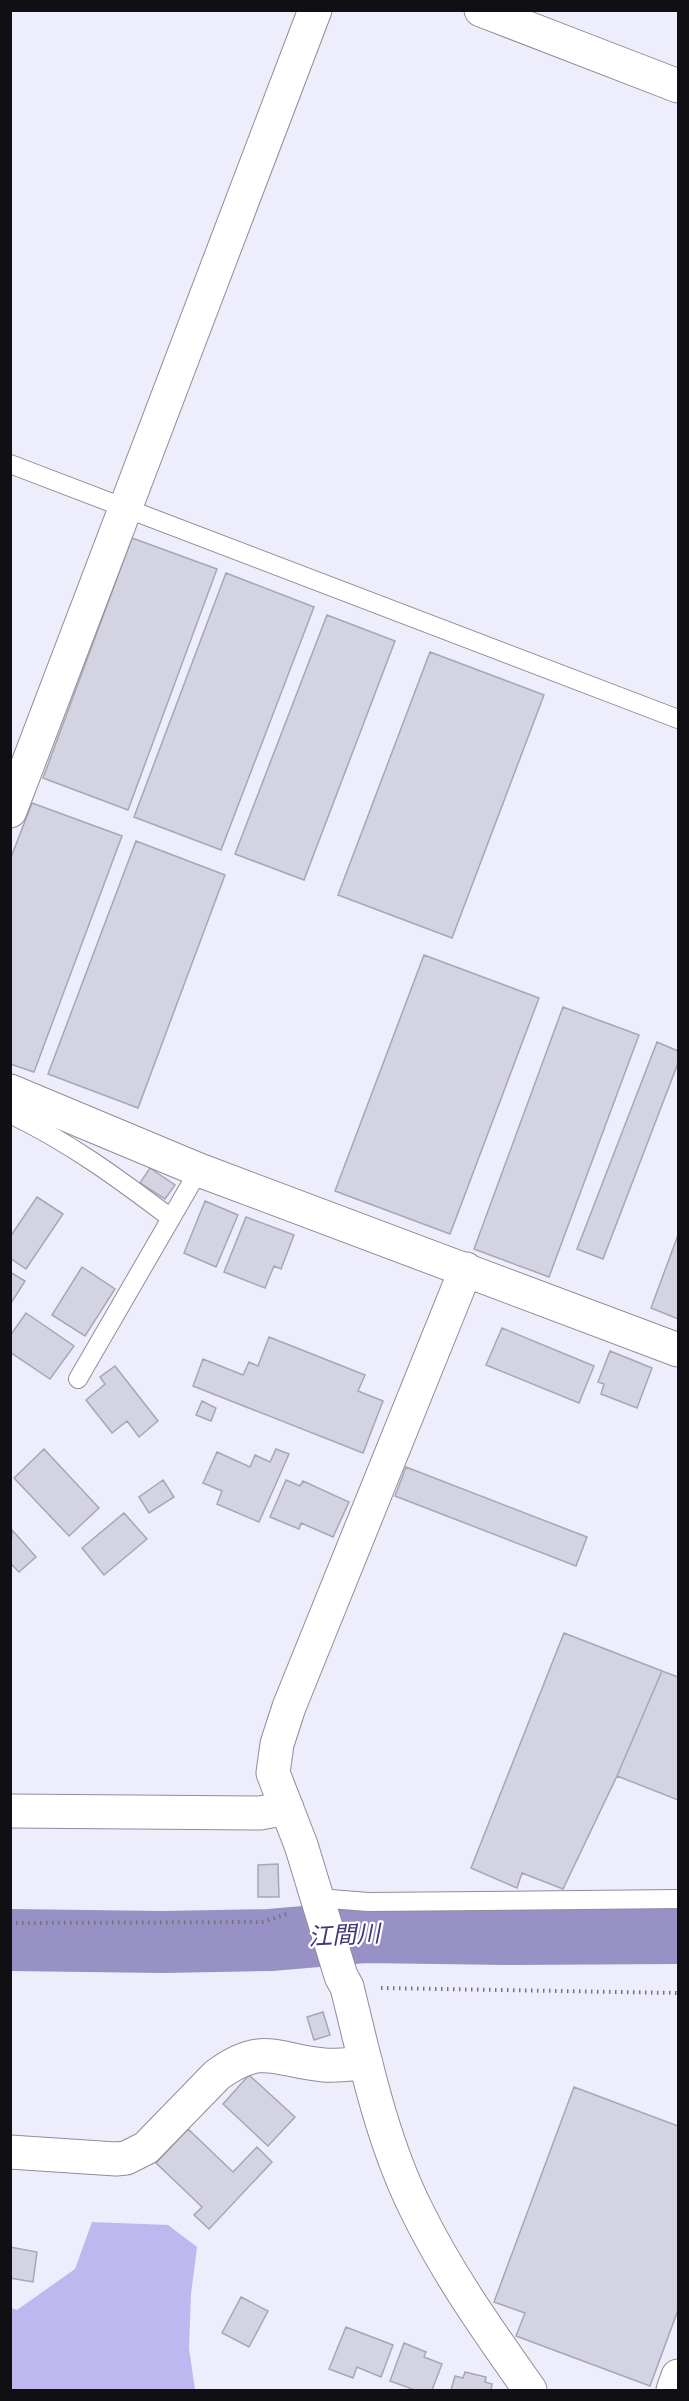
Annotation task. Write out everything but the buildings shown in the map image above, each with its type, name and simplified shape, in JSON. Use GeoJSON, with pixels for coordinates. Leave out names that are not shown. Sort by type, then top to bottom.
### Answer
{"type":"FeatureCollection","features":[{"type":"Feature","properties":{"kind":"street"},"geometry":{"type":"LineString","coordinates":[[10,812],[315,10]]}},
{"type":"Feature","properties":{"kind":"street"},"geometry":{"type":"LineString","coordinates":[[481,10],[678,86]]}},
{"type":"Feature","properties":{"kind":"street"},"geometry":{"type":"LineString","coordinates":[[10,1092],[199,1170],[678,1350]]}},
{"type":"Feature","properties":{"kind":"street"},"geometry":{"type":"LineString","coordinates":[[466,1269],[286,1716],[277,1744],[273,1773],[321,1907],[395,2158],[415,2209],[457,2282],[530,2391]]}},
{"type":"Feature","properties":{"kind":"street"},"geometry":{"type":"LineString","coordinates":[[10,1811],[260,1814],[287,1808]]}},
{"type":"Feature","properties":{"kind":"street"},"geometry":{"type":"LineString","coordinates":[[10,2152],[126,2158],[146,2148],[217,2075],[230,2065],[250,2056],[279,2056],[324,2065],[366,2063]]}},
{"type":"Feature","properties":{"kind":"street"},"geometry":{"type":"LineString","coordinates":[[673,2391],[678,2376]]}},
{"type":"Feature","properties":{"kind":"lane"},"geometry":{"type":"LineString","coordinates":[[10,464],[678,719]]}},
{"type":"Feature","properties":{"kind":"lane"},"geometry":{"type":"LineString","coordinates":[[10,1114],[44,1130],[111,1173],[168,1216],[169,1222]]}},
{"type":"Feature","properties":{"kind":"lane"},"geometry":{"type":"LineString","coordinates":[[78,1379],[199,1170]]}},
{"type":"Feature","properties":{"kind":"lane"},"geometry":{"type":"LineString","coordinates":[[321,1907],[368,1902],[678,1899]]}},
{"type":"Feature","properties":{"kind":"path"},"geometry":{"type":"LineString","coordinates":[[10,1923],[262,1922],[290,1912],[296,1904],[321,1907]]}},
{"type":"Feature","properties":{"kind":"path"},"geometry":{"type":"LineString","coordinates":[[344,1982],[678,1993]]}},
{"type":"Feature","properties":{"kind":"shaded area"},"geometry":{"type":"Polygon","coordinates":[[[92,2222],[168,2225],[197,2247],[191,2294],[189,2348],[195,2390],[11,2390],[11,2308],[17,2310],[75,2269],[92,2222]]]}},
{"type":"Feature","properties":{"kind":"waterway","name":"江間川"},"geometry":{"type":"LineString","coordinates":[[10,1940],[163,1942],[270,1940],[364,1932],[678,1933]]}}]}
